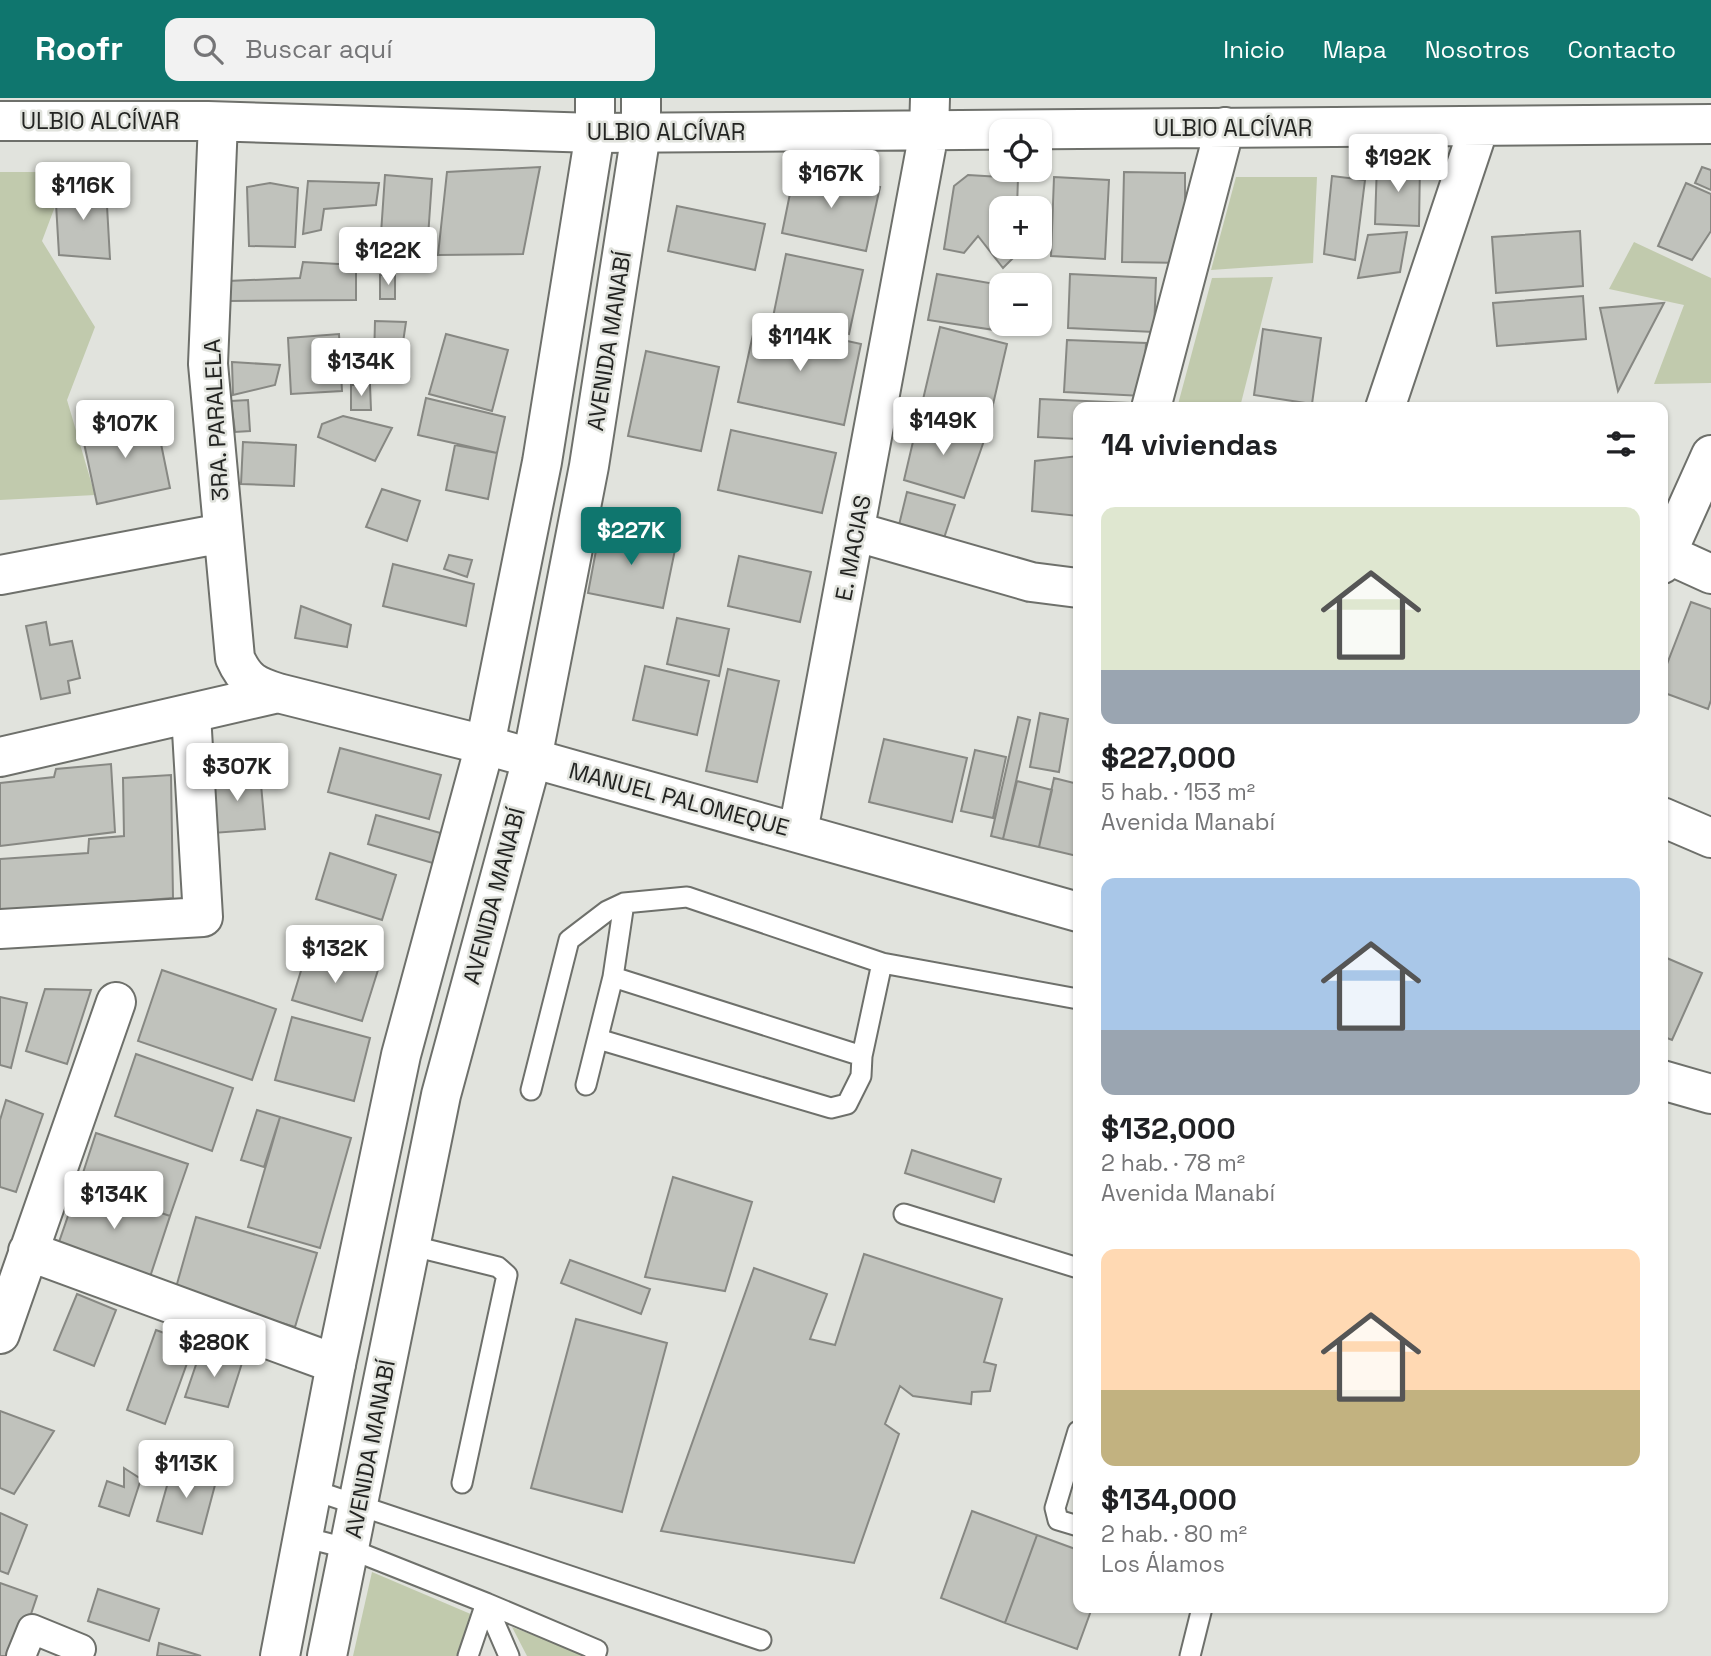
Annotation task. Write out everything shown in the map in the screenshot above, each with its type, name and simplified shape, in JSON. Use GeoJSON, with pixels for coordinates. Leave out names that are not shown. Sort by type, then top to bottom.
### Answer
{"type":"FeatureCollection","features":[{"type":"Feature","properties":{"kind":"street","name":"ULBIO ALCÍVAR"},"geometry":{"type":"LineString","coordinates":[[0,121],[210,114],[930,115],[1225,127],[1470,117],[1711,124]]}},
{"type":"Feature","properties":{"kind":"street","name":"3RA. PARALELA"},"geometry":{"type":"LineString","coordinates":[[210,114],[208,364],[235,658],[242,675],[255,686],[278,693]]}},
{"type":"Feature","properties":{"kind":"street","name":"AVENIDA MANABÍ"},"geometry":{"type":"LineString","coordinates":[[327,1656],[351,1549],[409,1245],[441,1095],[532,759],[589,466],[641,115]]}},
{"type":"Feature","properties":{"kind":"street","name":"E. MACIAS"},"geometry":{"type":"LineString","coordinates":[[798,832],[856,532],[930,115]]}},
{"type":"Feature","properties":{"kind":"street","name":"AVENIDA MANABÍ"},"geometry":{"type":"LineString","coordinates":[[280,1656],[336,1364],[401,1055],[485,745],[542,462],[595,116]]}},
{"type":"Feature","properties":{"kind":"street"},"geometry":{"type":"LineString","coordinates":[[1387,402],[1470,117]]}},
{"type":"Feature","properties":{"kind":"street"},"geometry":{"type":"LineString","coordinates":[[1153,402],[1225,127]]}},
{"type":"Feature","properties":{"kind":"street"},"geometry":{"type":"LineString","coordinates":[[1668,552],[1711,455]]}},
{"type":"Feature","properties":{"kind":"street"},"geometry":{"type":"LineString","coordinates":[[856,532],[1031,582],[1073,587]]}},
{"type":"Feature","properties":{"kind":"street"},"geometry":{"type":"LineString","coordinates":[[0,575],[223,533]]}},
{"type":"Feature","properties":{"kind":"street"},"geometry":{"type":"LineString","coordinates":[[1668,560],[1711,574]]}},
{"type":"Feature","properties":{"kind":"street"},"geometry":{"type":"LineString","coordinates":[[0,757],[278,693]]}},
{"type":"Feature","properties":{"kind":"street","name":"MANUEL PALOMEQUE"},"geometry":{"type":"LineString","coordinates":[[278,693],[485,745],[1073,911]]}},
{"type":"Feature","properties":{"kind":"street"},"geometry":{"type":"LineString","coordinates":[[0,929],[203,916],[191,714]]}},
{"type":"Feature","properties":{"kind":"street"},"geometry":{"type":"LineString","coordinates":[[1668,820],[1711,838]]}},
{"type":"Feature","properties":{"kind":"street"},"geometry":{"type":"LineString","coordinates":[[0,1334],[116,1002]]}},
{"type":"Feature","properties":{"kind":"street"},"geometry":{"type":"LineString","coordinates":[[1668,1082],[1711,1094]]}},
{"type":"Feature","properties":{"kind":"street"},"geometry":{"type":"LineString","coordinates":[[28,1251],[336,1364]]}},
{"type":"Feature","properties":{"kind":"street"},"geometry":{"type":"LineString","coordinates":[[21,1656],[32,1629],[80,1648]]}},
{"type":"Feature","properties":{"kind":"lane"},"geometry":{"type":"LineString","coordinates":[[531,1090],[569,940],[607,911],[624,903],[687,897],[882,963],[1073,998]]}},
{"type":"Feature","properties":{"kind":"lane"},"geometry":{"type":"LineString","coordinates":[[586,1085],[613,977],[624,903]]}},
{"type":"Feature","properties":{"kind":"lane"},"geometry":{"type":"LineString","coordinates":[[598,1039],[831,1108],[847,1104],[861,1076],[862,1056],[882,963]]}},
{"type":"Feature","properties":{"kind":"lane"},"geometry":{"type":"LineString","coordinates":[[613,977],[862,1056]]}},
{"type":"Feature","properties":{"kind":"lane"},"geometry":{"type":"LineString","coordinates":[[904,1214],[1073,1266]]}},
{"type":"Feature","properties":{"kind":"lane"},"geometry":{"type":"LineString","coordinates":[[409,1245],[498,1267],[507,1275],[462,1483]]}},
{"type":"Feature","properties":{"kind":"lane"},"geometry":{"type":"LineString","coordinates":[[1073,1448],[1055,1508],[1058,1520],[1073,1524]]}},
{"type":"Feature","properties":{"kind":"lane"},"geometry":{"type":"LineString","coordinates":[[313,1490],[761,1640]]}},
{"type":"Feature","properties":{"kind":"lane"},"geometry":{"type":"LineString","coordinates":[[303,1537],[351,1549],[486,1603],[597,1650],[595,1656]]}},
{"type":"Feature","properties":{"kind":"lane"},"geometry":{"type":"LineString","coordinates":[[468,1656],[486,1603]]}},
{"type":"Feature","properties":{"kind":"lane"},"geometry":{"type":"LineString","coordinates":[[486,1603],[509,1656]]}},
{"type":"Feature","properties":{"kind":"lane"},"geometry":{"type":"LineString","coordinates":[[1190,1656],[1201,1613]]}},
{"type":"Feature","properties":{"kind":"green space"},"geometry":{"type":"Polygon","coordinates":[[[0,172],[68,172],[42,241],[95,327],[67,400],[95,495],[0,500],[0,172]]]}},
{"type":"Feature","properties":{"kind":"green space"},"geometry":{"type":"Polygon","coordinates":[[[1236,177],[1317,177],[1313,263],[1211,270],[1236,177]]]}},
{"type":"Feature","properties":{"kind":"green space"},"geometry":{"type":"Polygon","coordinates":[[[1634,242],[1711,278],[1711,383],[1654,384],[1684,305],[1609,289],[1634,242]]]}},
{"type":"Feature","properties":{"kind":"green space"},"geometry":{"type":"Polygon","coordinates":[[[1273,277],[1241,402],[1179,402],[1212,278],[1273,277]]]}},
{"type":"Feature","properties":{"kind":"green space"},"geometry":{"type":"Polygon","coordinates":[[[372,1572],[473,1615],[459,1656],[353,1656],[372,1572]]]}},
{"type":"Feature","properties":{"kind":"green space"},"geometry":{"type":"Polygon","coordinates":[[[512,1627],[587,1655],[527,1656],[512,1627]]]}},
{"type":"Feature","properties":{"kind":"building"},"geometry":{"type":"Polygon","coordinates":[[[1377,163],[1420,164],[1419,226],[1375,224],[1377,163]]]}},
{"type":"Feature","properties":{"kind":"building"},"geometry":{"type":"Polygon","coordinates":[[[540,167],[523,254],[438,255],[447,172],[540,167]]]}},
{"type":"Feature","properties":{"kind":"building"},"geometry":{"type":"Polygon","coordinates":[[[1702,167],[1711,170],[1711,190],[1695,183],[1702,167]]]}},
{"type":"Feature","properties":{"kind":"building"},"geometry":{"type":"Polygon","coordinates":[[[795,169],[880,187],[866,251],[782,233],[795,169]]]}},
{"type":"Feature","properties":{"kind":"building"},"geometry":{"type":"Polygon","coordinates":[[[1124,172],[1185,173],[1185,263],[1122,262],[1124,172]]]}},
{"type":"Feature","properties":{"kind":"building"},"geometry":{"type":"Polygon","coordinates":[[[385,175],[432,179],[427,252],[380,248],[385,175]]]}},
{"type":"Feature","properties":{"kind":"building"},"geometry":{"type":"Polygon","coordinates":[[[968,175],[989,176],[989,182],[1018,182],[1017,196],[989,196],[989,250],[978,236],[964,253],[944,249],[954,186],[968,175]]]}},
{"type":"Feature","properties":{"kind":"building"},"geometry":{"type":"Polygon","coordinates":[[[1332,176],[1365,180],[1355,260],[1324,254],[1332,176]]]}},
{"type":"Feature","properties":{"kind":"building"},"geometry":{"type":"Polygon","coordinates":[[[1054,177],[1109,180],[1105,259],[1052,256],[1054,177]]]}},
{"type":"Feature","properties":{"kind":"building"},"geometry":{"type":"Polygon","coordinates":[[[308,181],[379,183],[376,205],[324,209],[321,230],[303,234],[308,181]]]}},
{"type":"Feature","properties":{"kind":"building"},"geometry":{"type":"Polygon","coordinates":[[[270,183],[298,188],[295,247],[249,246],[247,187],[270,183]]]}},
{"type":"Feature","properties":{"kind":"building"},"geometry":{"type":"Polygon","coordinates":[[[1686,183],[1711,194],[1711,231],[1692,260],[1658,246],[1686,183]]]}},
{"type":"Feature","properties":{"kind":"building"},"geometry":{"type":"Polygon","coordinates":[[[55,186],[106,188],[110,259],[59,255],[55,186]]]}},
{"type":"Feature","properties":{"kind":"building"},"geometry":{"type":"Polygon","coordinates":[[[677,206],[765,224],[755,270],[668,251],[677,206]]]}},
{"type":"Feature","properties":{"kind":"building"},"geometry":{"type":"Polygon","coordinates":[[[1580,231],[1583,286],[1496,293],[1492,237],[1580,231]]]}},
{"type":"Feature","properties":{"kind":"building"},"geometry":{"type":"Polygon","coordinates":[[[1407,232],[1400,272],[1358,278],[1368,235],[1407,232]]]}},
{"type":"Feature","properties":{"kind":"building"},"geometry":{"type":"Polygon","coordinates":[[[786,254],[863,270],[849,334],[773,317],[786,254]]]}},
{"type":"Feature","properties":{"kind":"building"},"geometry":{"type":"Polygon","coordinates":[[[996,259],[1012,259],[1003,268],[996,259]]]}},
{"type":"Feature","properties":{"kind":"building"},"geometry":{"type":"Polygon","coordinates":[[[303,262],[356,265],[356,300],[228,301],[228,281],[300,278],[303,262]]]}},
{"type":"Feature","properties":{"kind":"building"},"geometry":{"type":"Polygon","coordinates":[[[937,274],[989,283],[989,329],[928,320],[937,274]]]}},
{"type":"Feature","properties":{"kind":"building"},"geometry":{"type":"Polygon","coordinates":[[[1070,274],[1156,278],[1154,332],[1068,328],[1070,274]]]}},
{"type":"Feature","properties":{"kind":"building"},"geometry":{"type":"Polygon","coordinates":[[[380,275],[395,275],[395,299],[380,299],[380,275]]]}},
{"type":"Feature","properties":{"kind":"building"},"geometry":{"type":"Polygon","coordinates":[[[1583,296],[1586,339],[1497,346],[1493,303],[1583,296]]]}},
{"type":"Feature","properties":{"kind":"building"},"geometry":{"type":"Polygon","coordinates":[[[1664,303],[1618,391],[1600,308],[1664,303]]]}},
{"type":"Feature","properties":{"kind":"building"},"geometry":{"type":"Polygon","coordinates":[[[375,321],[406,322],[400,363],[374,360],[375,321]]]}},
{"type":"Feature","properties":{"kind":"building"},"geometry":{"type":"Polygon","coordinates":[[[756,321],[861,344],[844,425],[738,402],[756,321]]]}},
{"type":"Feature","properties":{"kind":"building"},"geometry":{"type":"Polygon","coordinates":[[[940,327],[1007,344],[988,426],[921,408],[940,327]]]}},
{"type":"Feature","properties":{"kind":"building"},"geometry":{"type":"Polygon","coordinates":[[[1263,329],[1321,338],[1312,402],[1254,395],[1263,329]]]}},
{"type":"Feature","properties":{"kind":"building"},"geometry":{"type":"Polygon","coordinates":[[[339,334],[342,391],[291,394],[288,338],[339,334]]]}},
{"type":"Feature","properties":{"kind":"building"},"geometry":{"type":"Polygon","coordinates":[[[446,334],[508,350],[492,411],[429,394],[446,334]]]}},
{"type":"Feature","properties":{"kind":"building"},"geometry":{"type":"Polygon","coordinates":[[[1067,340],[1146,343],[1143,396],[1064,392],[1067,340]]]}},
{"type":"Feature","properties":{"kind":"building"},"geometry":{"type":"Polygon","coordinates":[[[646,351],[719,367],[701,451],[628,436],[646,351]]]}},
{"type":"Feature","properties":{"kind":"building"},"geometry":{"type":"Polygon","coordinates":[[[232,362],[280,365],[275,385],[233,395],[232,362]]]}},
{"type":"Feature","properties":{"kind":"building"},"geometry":{"type":"Polygon","coordinates":[[[351,385],[370,385],[371,410],[351,410],[351,385]]]}},
{"type":"Feature","properties":{"kind":"building"},"geometry":{"type":"Polygon","coordinates":[[[426,398],[505,417],[497,453],[418,435],[426,398]]]}},
{"type":"Feature","properties":{"kind":"building"},"geometry":{"type":"Polygon","coordinates":[[[1040,399],[1108,402],[1073,402],[1073,439],[1038,437],[1040,399]]]}},
{"type":"Feature","properties":{"kind":"building"},"geometry":{"type":"Polygon","coordinates":[[[248,400],[250,431],[235,432],[231,401],[248,400]]]}},
{"type":"Feature","properties":{"kind":"building"},"geometry":{"type":"Polygon","coordinates":[[[343,416],[392,428],[375,461],[318,437],[322,424],[343,416]]]}},
{"type":"Feature","properties":{"kind":"building"},"geometry":{"type":"Polygon","coordinates":[[[919,416],[986,435],[964,498],[904,480],[919,416]]]}},
{"type":"Feature","properties":{"kind":"building"},"geometry":{"type":"Polygon","coordinates":[[[126,419],[139,428],[157,424],[170,488],[97,504],[81,429],[126,419]]]}},
{"type":"Feature","properties":{"kind":"building"},"geometry":{"type":"Polygon","coordinates":[[[731,430],[836,453],[822,513],[718,490],[731,430]]]}},
{"type":"Feature","properties":{"kind":"building"},"geometry":{"type":"Polygon","coordinates":[[[243,442],[296,445],[294,486],[241,484],[243,442]]]}},
{"type":"Feature","properties":{"kind":"building"},"geometry":{"type":"Polygon","coordinates":[[[455,445],[497,453],[488,499],[446,490],[455,445]]]}},
{"type":"Feature","properties":{"kind":"building"},"geometry":{"type":"Polygon","coordinates":[[[1073,457],[1073,515],[1032,511],[1035,461],[1073,457]]]}},
{"type":"Feature","properties":{"kind":"building"},"geometry":{"type":"Polygon","coordinates":[[[382,489],[420,501],[407,541],[366,527],[382,489]]]}},
{"type":"Feature","properties":{"kind":"building"},"geometry":{"type":"Polygon","coordinates":[[[907,492],[955,505],[943,541],[898,529],[907,492]]]}},
{"type":"Feature","properties":{"kind":"building"},"geometry":{"type":"Polygon","coordinates":[[[601,524],[676,545],[663,608],[588,593],[601,524]]]}},
{"type":"Feature","properties":{"kind":"building"},"geometry":{"type":"Polygon","coordinates":[[[449,555],[472,560],[467,577],[444,569],[449,555]]]}},
{"type":"Feature","properties":{"kind":"building"},"geometry":{"type":"Polygon","coordinates":[[[739,556],[811,572],[800,622],[728,606],[739,556]]]}},
{"type":"Feature","properties":{"kind":"building"},"geometry":{"type":"Polygon","coordinates":[[[393,564],[474,584],[466,626],[383,606],[393,564]]]}},
{"type":"Feature","properties":{"kind":"building"},"geometry":{"type":"Polygon","coordinates":[[[1691,602],[1711,609],[1711,700],[1708,709],[1668,694],[1668,661],[1691,602]]]}},
{"type":"Feature","properties":{"kind":"building"},"geometry":{"type":"Polygon","coordinates":[[[301,606],[351,625],[347,647],[295,638],[301,606]]]}},
{"type":"Feature","properties":{"kind":"building"},"geometry":{"type":"Polygon","coordinates":[[[677,618],[729,629],[719,676],[667,664],[677,618]]]}},
{"type":"Feature","properties":{"kind":"building"},"geometry":{"type":"Polygon","coordinates":[[[46,622],[50,645],[72,641],[80,678],[68,681],[70,693],[41,699],[26,626],[46,622]]]}},
{"type":"Feature","properties":{"kind":"building"},"geometry":{"type":"Polygon","coordinates":[[[645,666],[709,681],[697,735],[633,720],[645,666]]]}},
{"type":"Feature","properties":{"kind":"building"},"geometry":{"type":"Polygon","coordinates":[[[728,669],[779,681],[757,782],[706,771],[728,669]]]}},
{"type":"Feature","properties":{"kind":"building"},"geometry":{"type":"Polygon","coordinates":[[[1040,713],[1068,719],[1059,772],[1030,767],[1040,713]]]}},
{"type":"Feature","properties":{"kind":"building"},"geometry":{"type":"Polygon","coordinates":[[[1018,717],[1030,720],[1003,839],[991,836],[1018,717]]]}},
{"type":"Feature","properties":{"kind":"building"},"geometry":{"type":"Polygon","coordinates":[[[884,739],[967,758],[952,822],[869,802],[884,739]]]}},
{"type":"Feature","properties":{"kind":"building"},"geometry":{"type":"Polygon","coordinates":[[[340,748],[441,775],[429,819],[328,792],[340,748]]]}},
{"type":"Feature","properties":{"kind":"building"},"geometry":{"type":"Polygon","coordinates":[[[975,750],[1006,757],[993,818],[961,811],[975,750]]]}},
{"type":"Feature","properties":{"kind":"building"},"geometry":{"type":"Polygon","coordinates":[[[111,764],[115,832],[0,846],[0,783],[54,777],[56,769],[111,764]]]}},
{"type":"Feature","properties":{"kind":"building"},"geometry":{"type":"Polygon","coordinates":[[[260,773],[265,829],[213,833],[208,778],[260,773]]]}},
{"type":"Feature","properties":{"kind":"building"},"geometry":{"type":"Polygon","coordinates":[[[171,775],[173,898],[0,912],[0,859],[88,853],[89,839],[124,836],[123,778],[171,775]]]}},
{"type":"Feature","properties":{"kind":"building"},"geometry":{"type":"Polygon","coordinates":[[[1054,778],[1073,783],[1073,855],[1039,847],[1054,778]]]}},
{"type":"Feature","properties":{"kind":"building"},"geometry":{"type":"Polygon","coordinates":[[[1017,781],[1052,790],[1039,847],[1003,839],[1017,781]]]}},
{"type":"Feature","properties":{"kind":"building"},"geometry":{"type":"Polygon","coordinates":[[[376,815],[444,834],[436,864],[368,844],[376,815]]]}},
{"type":"Feature","properties":{"kind":"building"},"geometry":{"type":"Polygon","coordinates":[[[330,853],[396,875],[382,920],[316,899],[330,853]]]}},
{"type":"Feature","properties":{"kind":"building"},"geometry":{"type":"Polygon","coordinates":[[[308,948],[378,970],[362,1021],[292,1000],[308,948]]]}},
{"type":"Feature","properties":{"kind":"building"},"geometry":{"type":"Polygon","coordinates":[[[1668,959],[1702,973],[1672,1040],[1668,1038],[1668,959]]]}},
{"type":"Feature","properties":{"kind":"building"},"geometry":{"type":"Polygon","coordinates":[[[162,970],[276,1009],[252,1080],[138,1041],[162,970]]]}},
{"type":"Feature","properties":{"kind":"building"},"geometry":{"type":"Polygon","coordinates":[[[45,989],[91,990],[67,1064],[26,1051],[45,989]]]}},
{"type":"Feature","properties":{"kind":"building"},"geometry":{"type":"Polygon","coordinates":[[[0,997],[27,1003],[11,1068],[0,1065],[0,997]]]}},
{"type":"Feature","properties":{"kind":"building"},"geometry":{"type":"Polygon","coordinates":[[[292,1017],[370,1038],[354,1101],[275,1080],[292,1017]]]}},
{"type":"Feature","properties":{"kind":"building"},"geometry":{"type":"Polygon","coordinates":[[[136,1054],[233,1088],[212,1151],[115,1116],[136,1054]]]}},
{"type":"Feature","properties":{"kind":"building"},"geometry":{"type":"Polygon","coordinates":[[[6,1100],[43,1114],[16,1192],[0,1187],[0,1120],[6,1100]]]}},
{"type":"Feature","properties":{"kind":"building"},"geometry":{"type":"Polygon","coordinates":[[[257,1110],[280,1117],[264,1167],[241,1160],[257,1110]]]}},
{"type":"Feature","properties":{"kind":"building"},"geometry":{"type":"Polygon","coordinates":[[[280,1117],[351,1138],[320,1248],[248,1227],[280,1117]]]}},
{"type":"Feature","properties":{"kind":"building"},"geometry":{"type":"Polygon","coordinates":[[[96,1133],[188,1164],[170,1216],[79,1185],[96,1133]]]}},
{"type":"Feature","properties":{"kind":"building"},"geometry":{"type":"Polygon","coordinates":[[[912,1150],[1001,1179],[994,1202],[905,1173],[912,1150]]]}},
{"type":"Feature","properties":{"kind":"building"},"geometry":{"type":"Polygon","coordinates":[[[673,1177],[752,1202],[725,1291],[645,1277],[673,1177]]]}},
{"type":"Feature","properties":{"kind":"building"},"geometry":{"type":"Polygon","coordinates":[[[79,1184],[170,1216],[150,1277],[58,1245],[79,1184]]]}},
{"type":"Feature","properties":{"kind":"building"},"geometry":{"type":"Polygon","coordinates":[[[196,1217],[317,1253],[295,1327],[175,1291],[196,1217]]]}},
{"type":"Feature","properties":{"kind":"building"},"geometry":{"type":"Polygon","coordinates":[[[864,1254],[1002,1299],[984,1362],[996,1365],[990,1391],[972,1392],[971,1404],[913,1396],[900,1386],[885,1424],[899,1434],[854,1563],[661,1531],[754,1268],[827,1294],[810,1339],[835,1345],[864,1254]]]}},
{"type":"Feature","properties":{"kind":"building"},"geometry":{"type":"Polygon","coordinates":[[[570,1260],[650,1289],[641,1314],[561,1283],[570,1260]]]}},
{"type":"Feature","properties":{"kind":"building"},"geometry":{"type":"Polygon","coordinates":[[[77,1294],[116,1310],[94,1366],[54,1350],[77,1294]]]}},
{"type":"Feature","properties":{"kind":"building"},"geometry":{"type":"Polygon","coordinates":[[[576,1319],[667,1343],[622,1512],[531,1488],[576,1319]]]}},
{"type":"Feature","properties":{"kind":"building"},"geometry":{"type":"Polygon","coordinates":[[[156,1330],[194,1344],[165,1424],[127,1410],[156,1330]]]}},
{"type":"Feature","properties":{"kind":"building"},"geometry":{"type":"Polygon","coordinates":[[[201,1350],[242,1363],[228,1407],[185,1397],[201,1350]]]}},
{"type":"Feature","properties":{"kind":"building"},"geometry":{"type":"Polygon","coordinates":[[[0,1411],[54,1431],[14,1494],[0,1488],[0,1411]]]}},
{"type":"Feature","properties":{"kind":"building"},"geometry":{"type":"Polygon","coordinates":[[[174,1461],[215,1485],[202,1534],[157,1521],[174,1461]]]}},
{"type":"Feature","properties":{"kind":"building"},"geometry":{"type":"Polygon","coordinates":[[[124,1468],[141,1479],[129,1516],[99,1506],[107,1481],[124,1487],[124,1468]]]}},
{"type":"Feature","properties":{"kind":"building"},"geometry":{"type":"Polygon","coordinates":[[[972,1511],[1037,1535],[1005,1623],[941,1598],[972,1511]]]}},
{"type":"Feature","properties":{"kind":"building"},"geometry":{"type":"Polygon","coordinates":[[[0,1513],[27,1525],[8,1574],[0,1571],[0,1513]]]}},
{"type":"Feature","properties":{"kind":"building"},"geometry":{"type":"Polygon","coordinates":[[[1037,1535],[1073,1548],[1073,1613],[1090,1613],[1077,1649],[1005,1623],[1037,1535]]]}},
{"type":"Feature","properties":{"kind":"building"},"geometry":{"type":"Polygon","coordinates":[[[0,1583],[37,1596],[17,1656],[0,1656],[0,1583]]]}},
{"type":"Feature","properties":{"kind":"building"},"geometry":{"type":"Polygon","coordinates":[[[98,1589],[159,1609],[149,1641],[88,1621],[98,1589]]]}},
{"type":"Feature","properties":{"kind":"building"},"geometry":{"type":"Polygon","coordinates":[[[159,1643],[201,1656],[157,1656],[159,1643]]]}}]}
